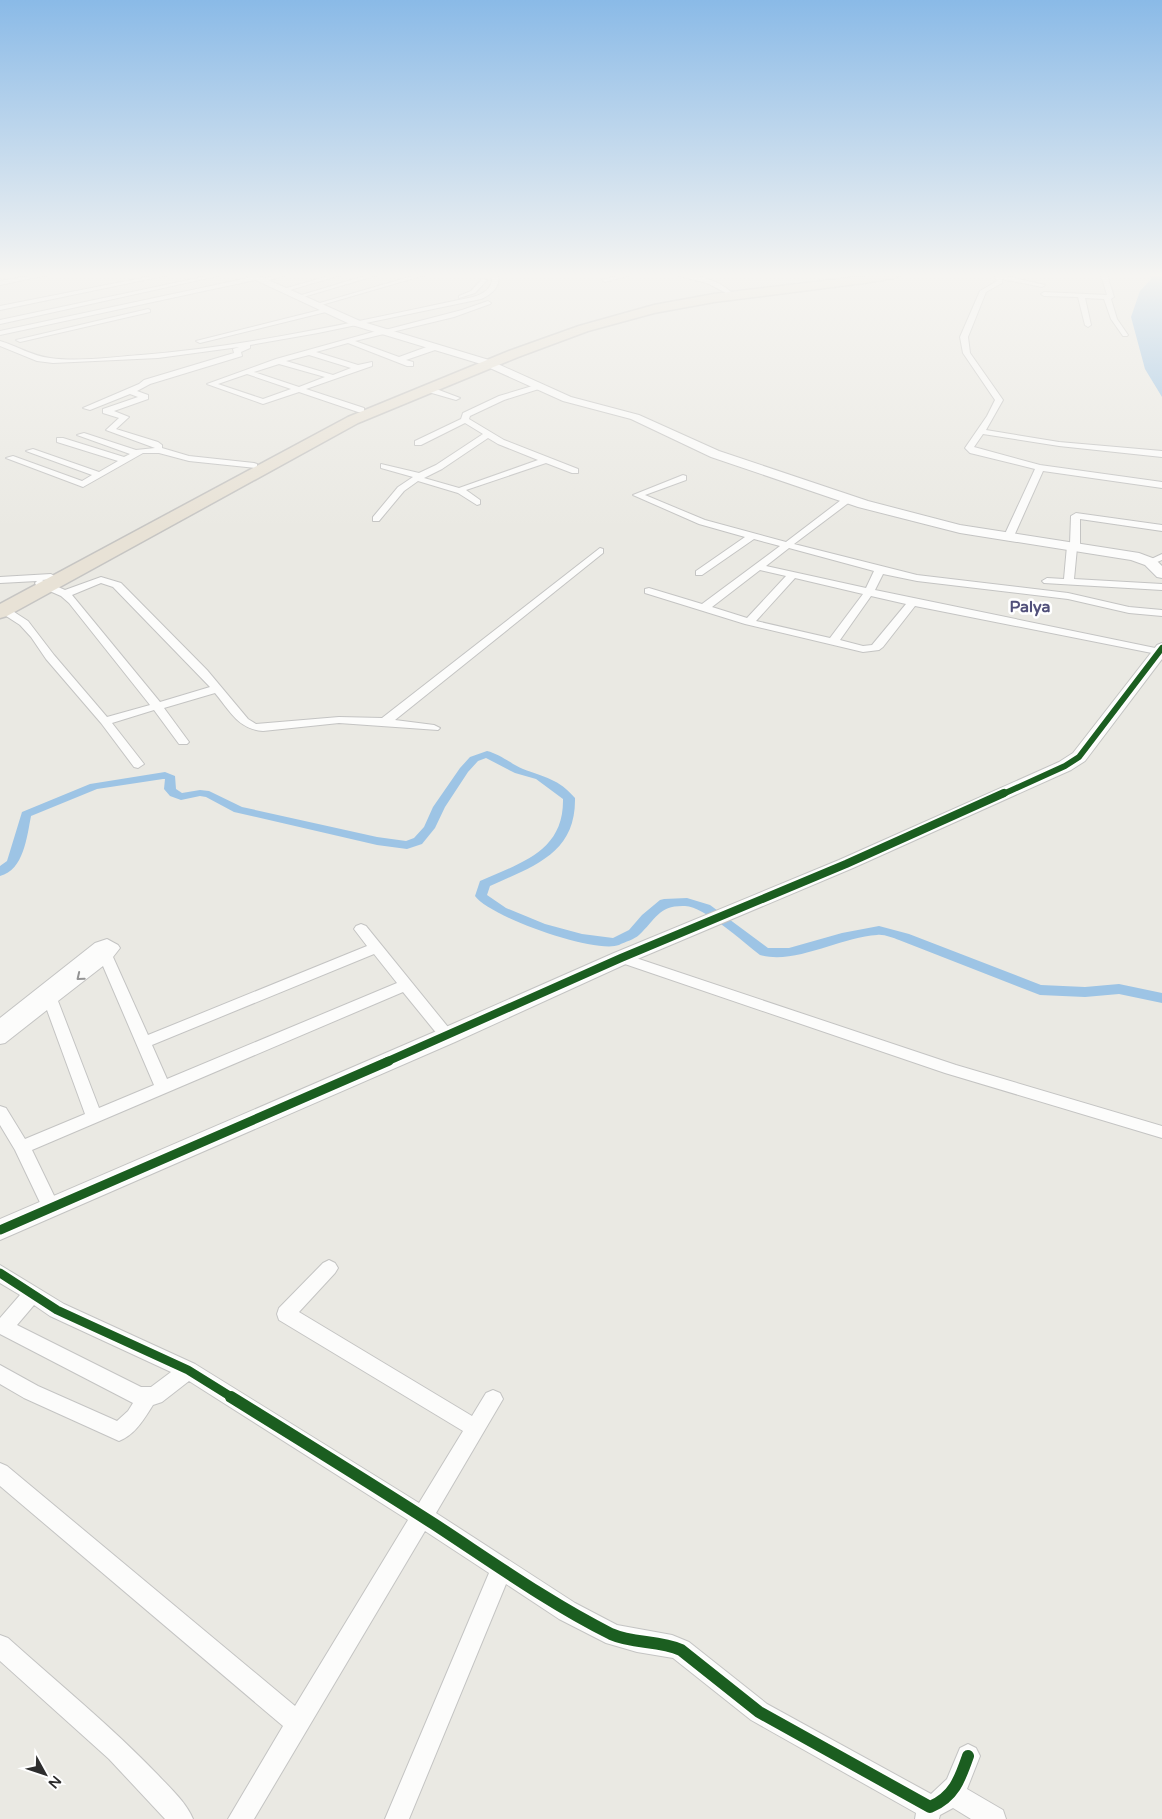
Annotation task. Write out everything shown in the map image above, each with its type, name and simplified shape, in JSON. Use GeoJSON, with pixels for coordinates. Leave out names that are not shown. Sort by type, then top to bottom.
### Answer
{"type":"FeatureCollection","features":[{"type":"Feature","properties":{"kind":"highway"},"geometry":{"type":"LineString","coordinates":[[1,609],[254,466],[361,410],[497,360]]}},
{"type":"Feature","properties":{"kind":"highway"},"geometry":{"type":"LineString","coordinates":[[46,582],[354,420],[488,363]]}},
{"type":"Feature","properties":{"kind":"street"},"geometry":{"type":"LineString","coordinates":[[50,360],[81,360]]}},
{"type":"Feature","properties":{"kind":"street"},"geometry":{"type":"LineString","coordinates":[[87,408],[142,386],[146,382],[219,360]]}},
{"type":"Feature","properties":{"kind":"street"},"geometry":{"type":"LineString","coordinates":[[283,360],[211,385],[262,402],[369,364]]}},
{"type":"Feature","properties":{"kind":"street"},"geometry":{"type":"LineString","coordinates":[[333,360],[359,368]]}},
{"type":"Feature","properties":{"kind":"street"},"geometry":{"type":"LineString","coordinates":[[399,360],[410,364]]}},
{"type":"Feature","properties":{"kind":"street"},"geometry":{"type":"LineString","coordinates":[[478,360],[567,399],[635,417],[724,457],[848,499],[938,524],[1156,560],[1162,574]]}},
{"type":"Feature","properties":{"kind":"street"},"geometry":{"type":"LineString","coordinates":[[972,360],[999,400],[970,446],[970,449],[1040,468],[1160,482]]}},
{"type":"Feature","properties":{"kind":"street"},"geometry":{"type":"LineString","coordinates":[[279,361],[332,377]]}},
{"type":"Feature","properties":{"kind":"street"},"geometry":{"type":"LineString","coordinates":[[247,372],[361,410]]}},
{"type":"Feature","properties":{"kind":"street"},"geometry":{"type":"LineString","coordinates":[[418,443],[465,420],[466,415],[481,407],[513,393],[539,386]]}},
{"type":"Feature","properties":{"kind":"street"},"geometry":{"type":"LineString","coordinates":[[428,389],[456,398]]}},
{"type":"Feature","properties":{"kind":"street"},"geometry":{"type":"LineString","coordinates":[[130,391],[145,397],[106,412],[125,418],[110,430],[155,444],[159,450]]}},
{"type":"Feature","properties":{"kind":"street"},"geometry":{"type":"LineString","coordinates":[[465,420],[487,435],[545,460],[575,470]]}},
{"type":"Feature","properties":{"kind":"street"},"geometry":{"type":"LineString","coordinates":[[980,431],[1064,445],[1162,454]]}},
{"type":"Feature","properties":{"kind":"street"},"geometry":{"type":"LineString","coordinates":[[82,435],[137,453]]}},
{"type":"Feature","properties":{"kind":"street"},"geometry":{"type":"LineString","coordinates":[[376,519],[401,489],[487,435]]}},
{"type":"Feature","properties":{"kind":"street"},"geometry":{"type":"LineString","coordinates":[[60,440],[124,460]]}},
{"type":"Feature","properties":{"kind":"street"},"geometry":{"type":"LineString","coordinates":[[10,458],[83,484],[144,450],[159,450],[189,458],[254,466]]}},
{"type":"Feature","properties":{"kind":"street"},"geometry":{"type":"LineString","coordinates":[[30,451],[100,475]]}},
{"type":"Feature","properties":{"kind":"street"},"geometry":{"type":"LineString","coordinates":[[461,491],[466,487],[545,460]]}},
{"type":"Feature","properties":{"kind":"street"},"geometry":{"type":"LineString","coordinates":[[384,466],[419,477],[419,479],[436,485],[461,491],[477,502]]}},
{"type":"Feature","properties":{"kind":"street"},"geometry":{"type":"LineString","coordinates":[[1009,536],[1040,468]]}},
{"type":"Feature","properties":{"kind":"street"},"geometry":{"type":"LineString","coordinates":[[683,478],[637,494],[696,520],[880,570],[917,578],[1068,596],[1129,610],[1162,613]]}},
{"type":"Feature","properties":{"kind":"street"},"geometry":{"type":"LineString","coordinates":[[704,608],[848,499]]}},
{"type":"Feature","properties":{"kind":"street"},"geometry":{"type":"LineString","coordinates":[[1069,582],[1076,516],[1162,528]]}},
{"type":"Feature","properties":{"kind":"street"},"geometry":{"type":"LineString","coordinates":[[699,573],[754,535]]}},
{"type":"Feature","properties":{"kind":"street"},"geometry":{"type":"LineString","coordinates":[[385,722],[600,551]]}},
{"type":"Feature","properties":{"kind":"street"},"geometry":{"type":"LineString","coordinates":[[0,1230],[621,958],[846,864],[1065,766],[1085,749],[1161,650],[913,602],[758,567]]}},
{"type":"Feature","properties":{"kind":"street"},"geometry":{"type":"LineString","coordinates":[[833,642],[870,592],[880,570]]}},
{"type":"Feature","properties":{"kind":"street"},"geometry":{"type":"LineString","coordinates":[[749,622],[793,575]]}},
{"type":"Feature","properties":{"kind":"street"},"geometry":{"type":"LineString","coordinates":[[0,580],[46,582],[65,594],[81,610],[183,742]]}},
{"type":"Feature","properties":{"kind":"street"},"geometry":{"type":"LineString","coordinates":[[65,594],[101,580],[118,585],[203,672],[244,721],[257,728],[339,720],[385,722],[434,728]]}},
{"type":"Feature","properties":{"kind":"street"},"geometry":{"type":"LineString","coordinates":[[1047,581],[1162,587]]}},
{"type":"Feature","properties":{"kind":"street"},"geometry":{"type":"LineString","coordinates":[[649,591],[749,622],[863,650],[875,648],[913,602]]}},
{"type":"Feature","properties":{"kind":"street"},"geometry":{"type":"LineString","coordinates":[[1,609],[24,623],[35,635],[76,689],[105,721],[138,764]]}},
{"type":"Feature","properties":{"kind":"street"},"geometry":{"type":"LineString","coordinates":[[105,721],[217,689]]}},
{"type":"Feature","properties":{"kind":"street"},"geometry":{"type":"LineString","coordinates":[[361,929],[446,1036]]}},
{"type":"Feature","properties":{"kind":"street"},"geometry":{"type":"LineString","coordinates":[[0,1026],[103,944],[113,948],[106,956],[51,1001],[0,1039]]}},
{"type":"Feature","properties":{"kind":"street"},"geometry":{"type":"LineString","coordinates":[[143,1042],[376,948]]}},
{"type":"Feature","properties":{"kind":"street"},"geometry":{"type":"LineString","coordinates":[[106,956],[163,1088]]}},
{"type":"Feature","properties":{"kind":"street"},"geometry":{"type":"LineString","coordinates":[[621,958],[951,1069],[1162,1132]]}},
{"type":"Feature","properties":{"kind":"street"},"geometry":{"type":"LineString","coordinates":[[22,1147],[406,985]]}},
{"type":"Feature","properties":{"kind":"street"},"geometry":{"type":"LineString","coordinates":[[51,1001],[94,1116]]}},
{"type":"Feature","properties":{"kind":"street"},"geometry":{"type":"LineString","coordinates":[[0,1112],[22,1147],[51,1208]]}},
{"type":"Feature","properties":{"kind":"street"},"geometry":{"type":"LineString","coordinates":[[330,1268],[286,1314],[475,1428]]}},
{"type":"Feature","properties":{"kind":"street"},"geometry":{"type":"LineString","coordinates":[[0,1273],[57,1310],[188,1370],[421,1516],[567,1611],[614,1635],[637,1641],[672,1646],[681,1650],[759,1712],[929,1813],[953,1794],[968,1756]]}},
{"type":"Feature","properties":{"kind":"street"},"geometry":{"type":"LineString","coordinates":[[32,1294],[4,1327],[139,1396],[147,1398],[162,1392],[188,1370]]}},
{"type":"Feature","properties":{"kind":"street"},"geometry":{"type":"LineString","coordinates":[[0,1374],[31,1392],[119,1432],[135,1417],[147,1398]]}},
{"type":"Feature","properties":{"kind":"street"},"geometry":{"type":"LineString","coordinates":[[240,1819],[493,1399]]}},
{"type":"Feature","properties":{"kind":"street"},"geometry":{"type":"LineString","coordinates":[[0,1473],[297,1723]]}},
{"type":"Feature","properties":{"kind":"street"},"geometry":{"type":"LineString","coordinates":[[397,1819],[502,1568]]}},
{"type":"Feature","properties":{"kind":"street"},"geometry":{"type":"LineString","coordinates":[[0,1646],[116,1751],[166,1800],[181,1819]]}},
{"type":"Feature","properties":{"kind":"street"},"geometry":{"type":"LineString","coordinates":[[953,1794],[994,1819]]}},
{"type":"Feature","properties":{"kind":"water"},"geometry":{"type":"Polygon","coordinates":[[[1143,360],[1162,360],[1162,397],[1145,369],[1143,360]]]}},
{"type":"Feature","properties":{"kind":"waterway"},"geometry":{"type":"LineString","coordinates":[[0,872],[12,863],[20,841],[26,814],[94,786],[165,775],[171,778],[170,789],[174,794],[181,797],[200,793],[209,794],[238,810],[377,841],[407,845],[418,841],[429,828],[439,807],[464,770],[474,759],[487,754],[519,771],[540,777],[555,786],[569,798],[568,821],[563,833],[555,844],[534,860],[484,884],[481,896],[502,911],[541,927],[582,938],[614,942],[634,933],[646,918],[664,903],[687,902],[706,908],[765,952],[789,952],[842,937],[879,930],[904,937],[1040,990],[1085,992],[1119,989],[1162,998]]}},
{"type":"Feature","properties":{"kind":"cycle path"},"geometry":{"type":"LineString","coordinates":[[0,1230],[447,1036],[621,958],[846,864],[1065,766],[1079,757],[1162,648]]}},
{"type":"Feature","properties":{"kind":"cycle path"},"geometry":{"type":"LineString","coordinates":[[0,1273],[57,1310],[188,1370],[421,1516],[567,1611],[614,1635],[637,1641],[672,1646],[681,1650],[759,1712],[930,1807],[946,1799],[951,1793],[959,1780],[968,1756]]}},
{"type":"Feature","properties":{"kind":"district","name":"Palya"},"geometry":{"type":"Point","coordinates":[1030,607]}}]}
